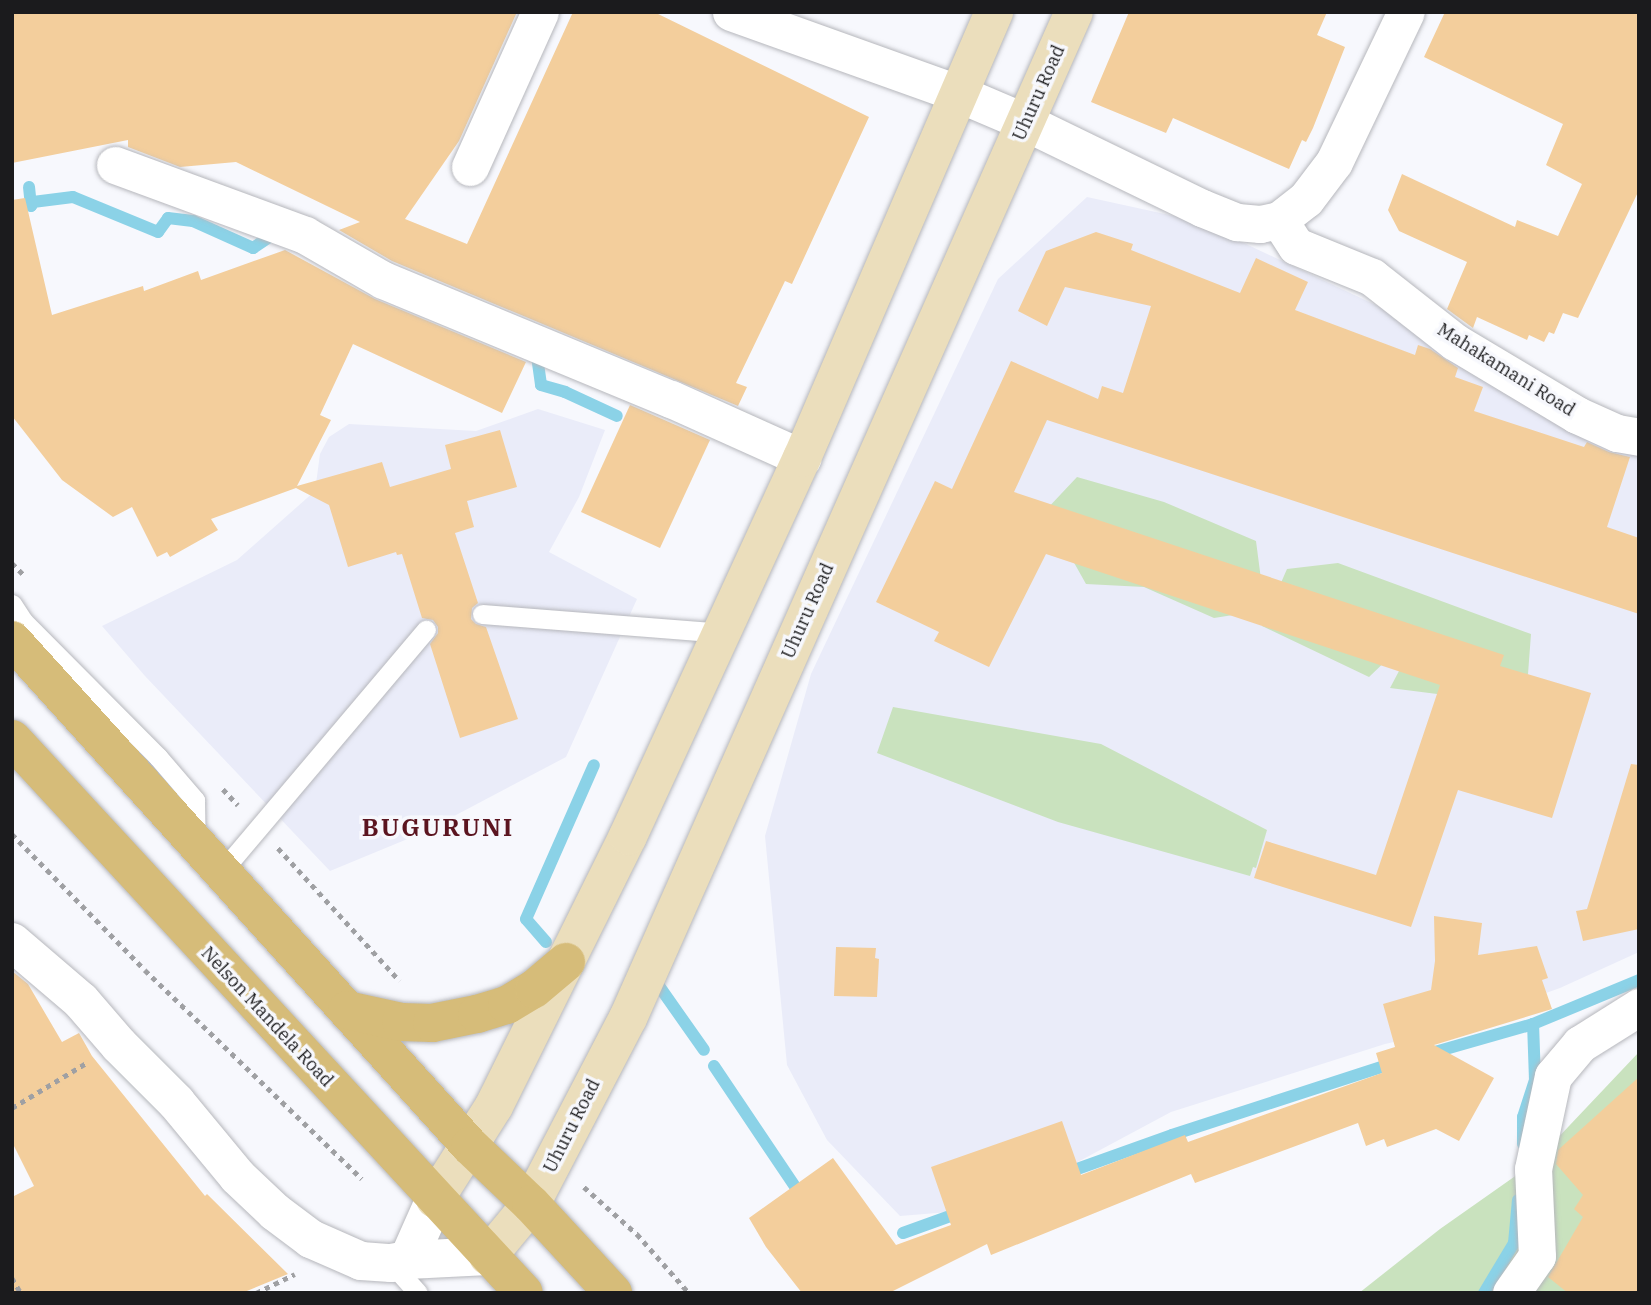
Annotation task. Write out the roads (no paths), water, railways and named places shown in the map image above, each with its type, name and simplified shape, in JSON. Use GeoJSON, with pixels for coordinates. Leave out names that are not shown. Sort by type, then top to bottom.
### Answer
{"type":"FeatureCollection","features":[{"type":"Feature","properties":{"kind":"main road"},"geometry":{"type":"LineString","coordinates":[[435,1199],[470,1146],[566,962],[721,633],[802,458],[994,12]]}},
{"type":"Feature","properties":{"kind":"main road","name":"Uhuru Road"},"geometry":{"type":"LineString","coordinates":[[488,1256],[531,1204],[628,1018],[1074,12]]}},
{"type":"Feature","properties":{"kind":"main road"},"geometry":{"type":"LineString","coordinates":[[12,640],[470,1146],[616,1290]]}},
{"type":"Feature","properties":{"kind":"main road","name":"Nelson Mandela Road"},"geometry":{"type":"LineString","coordinates":[[17,754],[524,1293]]}},
{"type":"Feature","properties":{"kind":"main road"},"geometry":{"type":"LineString","coordinates":[[347,1010],[401,1022],[432,1023],[507,1005],[534,989],[566,962]]}},
{"type":"Feature","properties":{"kind":"street"},"geometry":{"type":"LineString","coordinates":[[470,167],[540,12]]}},
{"type":"Feature","properties":{"kind":"street"},"geometry":{"type":"LineString","coordinates":[[731,12],[957,93],[1025,122],[1237,222],[1260,224],[1279,220],[1306,200],[1334,162],[1406,12]]}},
{"type":"Feature","properties":{"kind":"street"},"geometry":{"type":"LineString","coordinates":[[115,165],[304,235],[383,280],[671,399],[802,458]]}},
{"type":"Feature","properties":{"kind":"street","name":"Mahakamani Road"},"geometry":{"type":"LineString","coordinates":[[1279,220],[1296,246],[1372,276],[1455,342],[1555,402],[1617,433],[1639,437]]}},
{"type":"Feature","properties":{"kind":"street"},"geometry":{"type":"LineString","coordinates":[[12,942],[81,1001],[119,1045],[176,1102],[238,1177],[275,1212],[311,1239],[361,1261],[406,1272],[488,1256]]}},
{"type":"Feature","properties":{"kind":"street"},"geometry":{"type":"LineString","coordinates":[[1511,1293],[1537,1256],[1534,1169],[1553,1076],[1580,1044],[1639,1007]]}},
{"type":"Feature","properties":{"kind":"street"},"geometry":{"type":"LineString","coordinates":[[406,1272],[435,1199]]}},
{"type":"Feature","properties":{"kind":"lane"},"geometry":{"type":"LineString","coordinates":[[12,604],[23,621],[158,757],[195,800],[197,843]]}},
{"type":"Feature","properties":{"kind":"lane"},"geometry":{"type":"LineString","coordinates":[[482,614],[721,633]]}},
{"type":"Feature","properties":{"kind":"lane"},"geometry":{"type":"LineString","coordinates":[[222,871],[426,629]]}},
{"type":"Feature","properties":{"kind":"waterway"},"geometry":{"type":"LineString","coordinates":[[29,187],[31,206],[33,202],[73,197],[158,232],[168,218],[193,221],[253,248],[271,236],[281,236]]}},
{"type":"Feature","properties":{"kind":"waterway"},"geometry":{"type":"LineString","coordinates":[[536,349],[541,385],[565,392],[617,416]]}},
{"type":"Feature","properties":{"kind":"waterway"},"geometry":{"type":"LineString","coordinates":[[546,942],[526,919],[594,765]]}},
{"type":"Feature","properties":{"kind":"waterway"},"geometry":{"type":"LineString","coordinates":[[1428,1054],[1533,1024],[1639,980]]}},
{"type":"Feature","properties":{"kind":"waterway"},"geometry":{"type":"LineString","coordinates":[[659,986],[704,1050]]}},
{"type":"Feature","properties":{"kind":"waterway"},"geometry":{"type":"LineString","coordinates":[[1523,1144],[1523,1117],[1535,1080],[1533,1024]]}},
{"type":"Feature","properties":{"kind":"waterway"},"geometry":{"type":"LineString","coordinates":[[1066,1173],[1172,1135],[1394,1063]]}},
{"type":"Feature","properties":{"kind":"waterway"},"geometry":{"type":"LineString","coordinates":[[714,1066],[796,1188]]}},
{"type":"Feature","properties":{"kind":"waterway"},"geometry":{"type":"LineString","coordinates":[[1484,1293],[1514,1243],[1518,1200]]}},
{"type":"Feature","properties":{"kind":"waterway"},"geometry":{"type":"LineString","coordinates":[[903,1233],[964,1211]]}},
{"type":"Feature","properties":{"kind":"district","name":"BUGURUNI"},"geometry":{"type":"Point","coordinates":[438,828]}}]}
